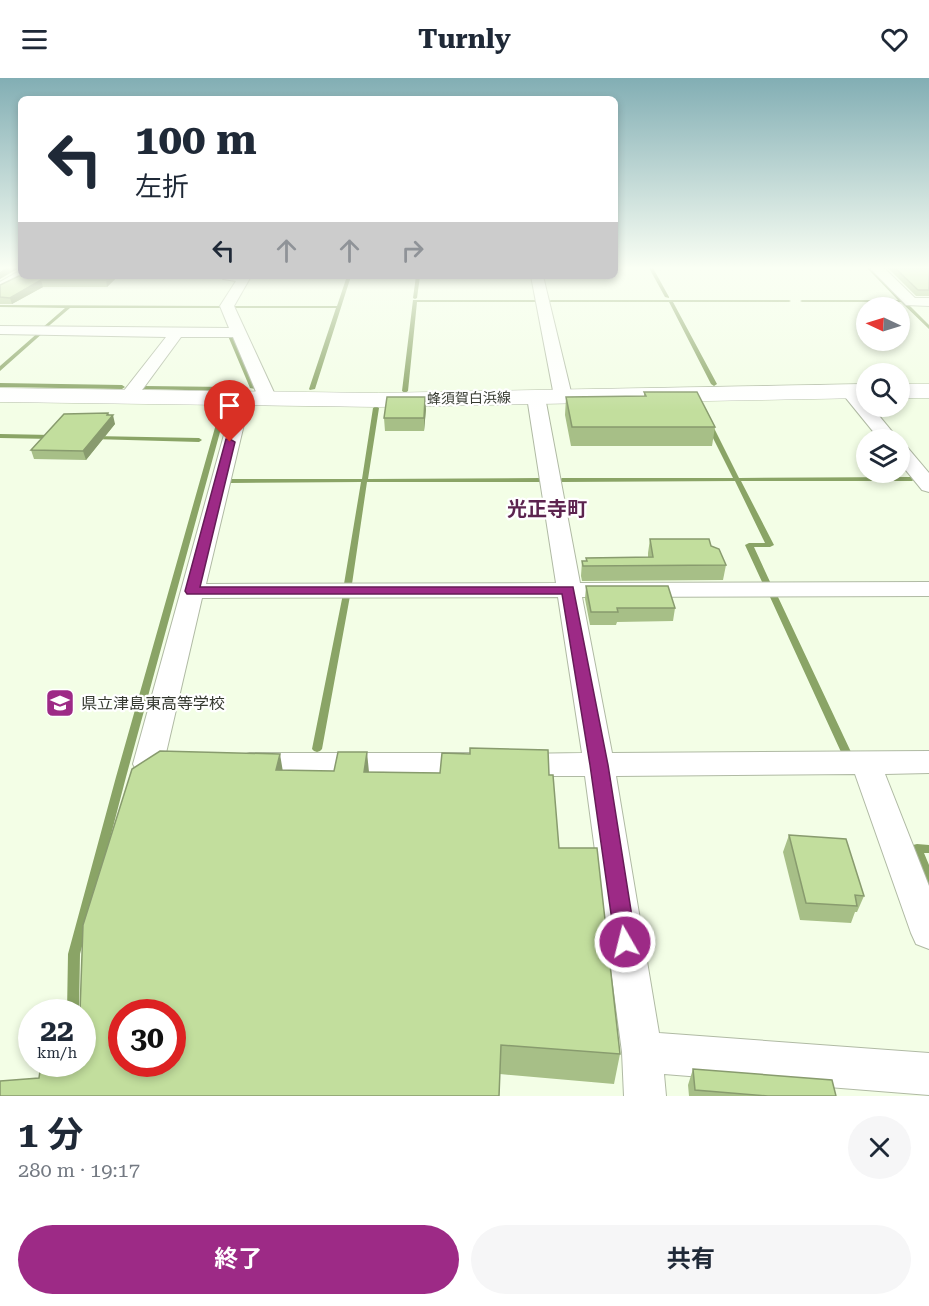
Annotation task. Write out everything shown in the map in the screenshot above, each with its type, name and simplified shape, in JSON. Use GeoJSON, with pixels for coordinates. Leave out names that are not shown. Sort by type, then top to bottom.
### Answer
{"type":"FeatureCollection","features":[{"type":"Feature","properties":{"kind":"main road"},"geometry":{"type":"LineString","coordinates":[[910,391],[929,391]]}},
{"type":"Feature","properties":{"kind":"main road","name":"蜂須賀白浜線"},"geometry":{"type":"LineString","coordinates":[[0,394],[268,399],[856,392]]}},
{"type":"Feature","properties":{"kind":"street"},"geometry":{"type":"LineString","coordinates":[[232,316],[268,399]]}},
{"type":"Feature","properties":{"kind":"street"},"geometry":{"type":"LineString","coordinates":[[546,316],[563,396]]}},
{"type":"Feature","properties":{"kind":"street"},"geometry":{"type":"LineString","coordinates":[[0,330],[240,333]]}},
{"type":"Feature","properties":{"kind":"street"},"geometry":{"type":"LineString","coordinates":[[128,397],[177,333]]}},
{"type":"Feature","properties":{"kind":"street"},"geometry":{"type":"LineString","coordinates":[[536,397],[599,765],[642,1052],[645,1096]]}},
{"type":"Feature","properties":{"kind":"street"},"geometry":{"type":"LineString","coordinates":[[241,399],[148,764],[599,765],[929,762]]}},
{"type":"Feature","properties":{"kind":"street"},"geometry":{"type":"LineString","coordinates":[[910,463],[929,486]]}},
{"type":"Feature","properties":{"kind":"street"},"geometry":{"type":"LineString","coordinates":[[192,591],[929,589]]}},
{"type":"Feature","properties":{"kind":"street"},"geometry":{"type":"LineString","coordinates":[[866,763],[929,933]]}},
{"type":"Feature","properties":{"kind":"street"},"geometry":{"type":"LineString","coordinates":[[642,1052],[929,1074]]}},
{"type":"Feature","properties":{"kind":"building"},"geometry":{"type":"Polygon","coordinates":[[[644,392],[697,392],[715,427],[572,427],[566,397],[646,396],[644,392]]]}},
{"type":"Feature","properties":{"kind":"building"},"geometry":{"type":"Polygon","coordinates":[[[387,397],[425,397],[424,418],[384,418],[387,397]]]}},
{"type":"Feature","properties":{"kind":"building"},"geometry":{"type":"Polygon","coordinates":[[[108,413],[107,415],[113,415],[83,451],[31,450],[64,414],[108,413]]]}},
{"type":"Feature","properties":{"kind":"building"},"geometry":{"type":"Polygon","coordinates":[[[650,539],[709,539],[711,546],[719,549],[726,565],[583,566],[582,561],[587,561],[586,558],[653,557],[650,539]]]}},
{"type":"Feature","properties":{"kind":"building"},"geometry":{"type":"Polygon","coordinates":[[[586,586],[668,586],[675,608],[617,608],[618,612],[591,612],[586,586]]]}},
{"type":"Feature","properties":{"kind":"building"},"geometry":{"type":"Polygon","coordinates":[[[470,748],[548,750],[549,775],[553,775],[559,848],[597,848],[620,1054],[501,1045],[499,1096],[0,1096],[0,1081],[39,1077],[96,1077],[96,999],[80,999],[83,925],[132,769],[160,751],[280,754],[276,770],[334,771],[338,752],[367,752],[364,772],[440,773],[442,753],[470,754],[470,748]]]}},
{"type":"Feature","properties":{"kind":"building"},"geometry":{"type":"Polygon","coordinates":[[[789,835],[846,839],[864,896],[855,895],[857,906],[806,903],[789,835]]]}},
{"type":"Feature","properties":{"kind":"building"},"geometry":{"type":"Polygon","coordinates":[[[693,1069],[832,1080],[836,1096],[768,1096],[695,1090],[693,1069]]]}},
{"type":"Feature","properties":{"kind":"waterway"},"geometry":{"type":"LineString","coordinates":[[44,329],[59,316]]}},
{"type":"Feature","properties":{"kind":"waterway"},"geometry":{"type":"LineString","coordinates":[[312,389],[336,316]]}},
{"type":"Feature","properties":{"kind":"waterway"},"geometry":{"type":"LineString","coordinates":[[405,391],[413,316]]}},
{"type":"Feature","properties":{"kind":"waterway"},"geometry":{"type":"LineString","coordinates":[[678,316],[714,384]]}},
{"type":"Feature","properties":{"kind":"waterway"},"geometry":{"type":"LineString","coordinates":[[917,316],[929,328]]}},
{"type":"Feature","properties":{"kind":"waterway"},"geometry":{"type":"LineString","coordinates":[[0,369],[42,332]]}},
{"type":"Feature","properties":{"kind":"waterway"},"geometry":{"type":"LineString","coordinates":[[230,336],[253,388]]}},
{"type":"Feature","properties":{"kind":"waterway"},"geometry":{"type":"LineString","coordinates":[[0,385],[122,387]]}},
{"type":"Feature","properties":{"kind":"waterway"},"geometry":{"type":"LineString","coordinates":[[145,388],[229,389],[228,391]]}},
{"type":"Feature","properties":{"kind":"waterway"},"geometry":{"type":"LineString","coordinates":[[364,481],[376,408]]}},
{"type":"Feature","properties":{"kind":"waterway"},"geometry":{"type":"LineString","coordinates":[[73,999],[74,954],[223,410]]}},
{"type":"Feature","properties":{"kind":"waterway"},"geometry":{"type":"LineString","coordinates":[[709,424],[737,480]]}},
{"type":"Feature","properties":{"kind":"waterway"},"geometry":{"type":"LineString","coordinates":[[0,436],[52,437]]}},
{"type":"Feature","properties":{"kind":"waterway"},"geometry":{"type":"LineString","coordinates":[[94,438],[199,440]]}},
{"type":"Feature","properties":{"kind":"waterway"},"geometry":{"type":"LineString","coordinates":[[737,480],[912,479]]}},
{"type":"Feature","properties":{"kind":"waterway"},"geometry":{"type":"LineString","coordinates":[[364,481],[541,480]]}},
{"type":"Feature","properties":{"kind":"waterway"},"geometry":{"type":"LineString","coordinates":[[562,480],[737,480]]}},
{"type":"Feature","properties":{"kind":"waterway"},"geometry":{"type":"LineString","coordinates":[[737,480],[770,545],[749,545],[767,584]]}},
{"type":"Feature","properties":{"kind":"waterway"},"geometry":{"type":"LineString","coordinates":[[229,481],[364,481]]}},
{"type":"Feature","properties":{"kind":"waterway"},"geometry":{"type":"LineString","coordinates":[[348,584],[364,481]]}},
{"type":"Feature","properties":{"kind":"waterway"},"geometry":{"type":"LineString","coordinates":[[317,749],[346,596]]}},
{"type":"Feature","properties":{"kind":"waterway"},"geometry":{"type":"LineString","coordinates":[[774,597],[846,752]]}},
{"type":"Feature","properties":{"kind":"waterway"},"geometry":{"type":"LineString","coordinates":[[929,849],[917,848],[929,879]]}},
{"type":"Feature","properties":{"kind":"place","name":"県立津島東高等学校"},"geometry":{"type":"Point","coordinates":[60,703]}},
{"type":"Feature","properties":{"kind":"district","name":"光正寺町"},"geometry":{"type":"Point","coordinates":[547,509]}},
{"type":"Feature","properties":{"kind":"route"},"geometry":{"type":"LineString","coordinates":[[230,442],[192,591],[568,590],[599,765],[625,942]]}}]}
